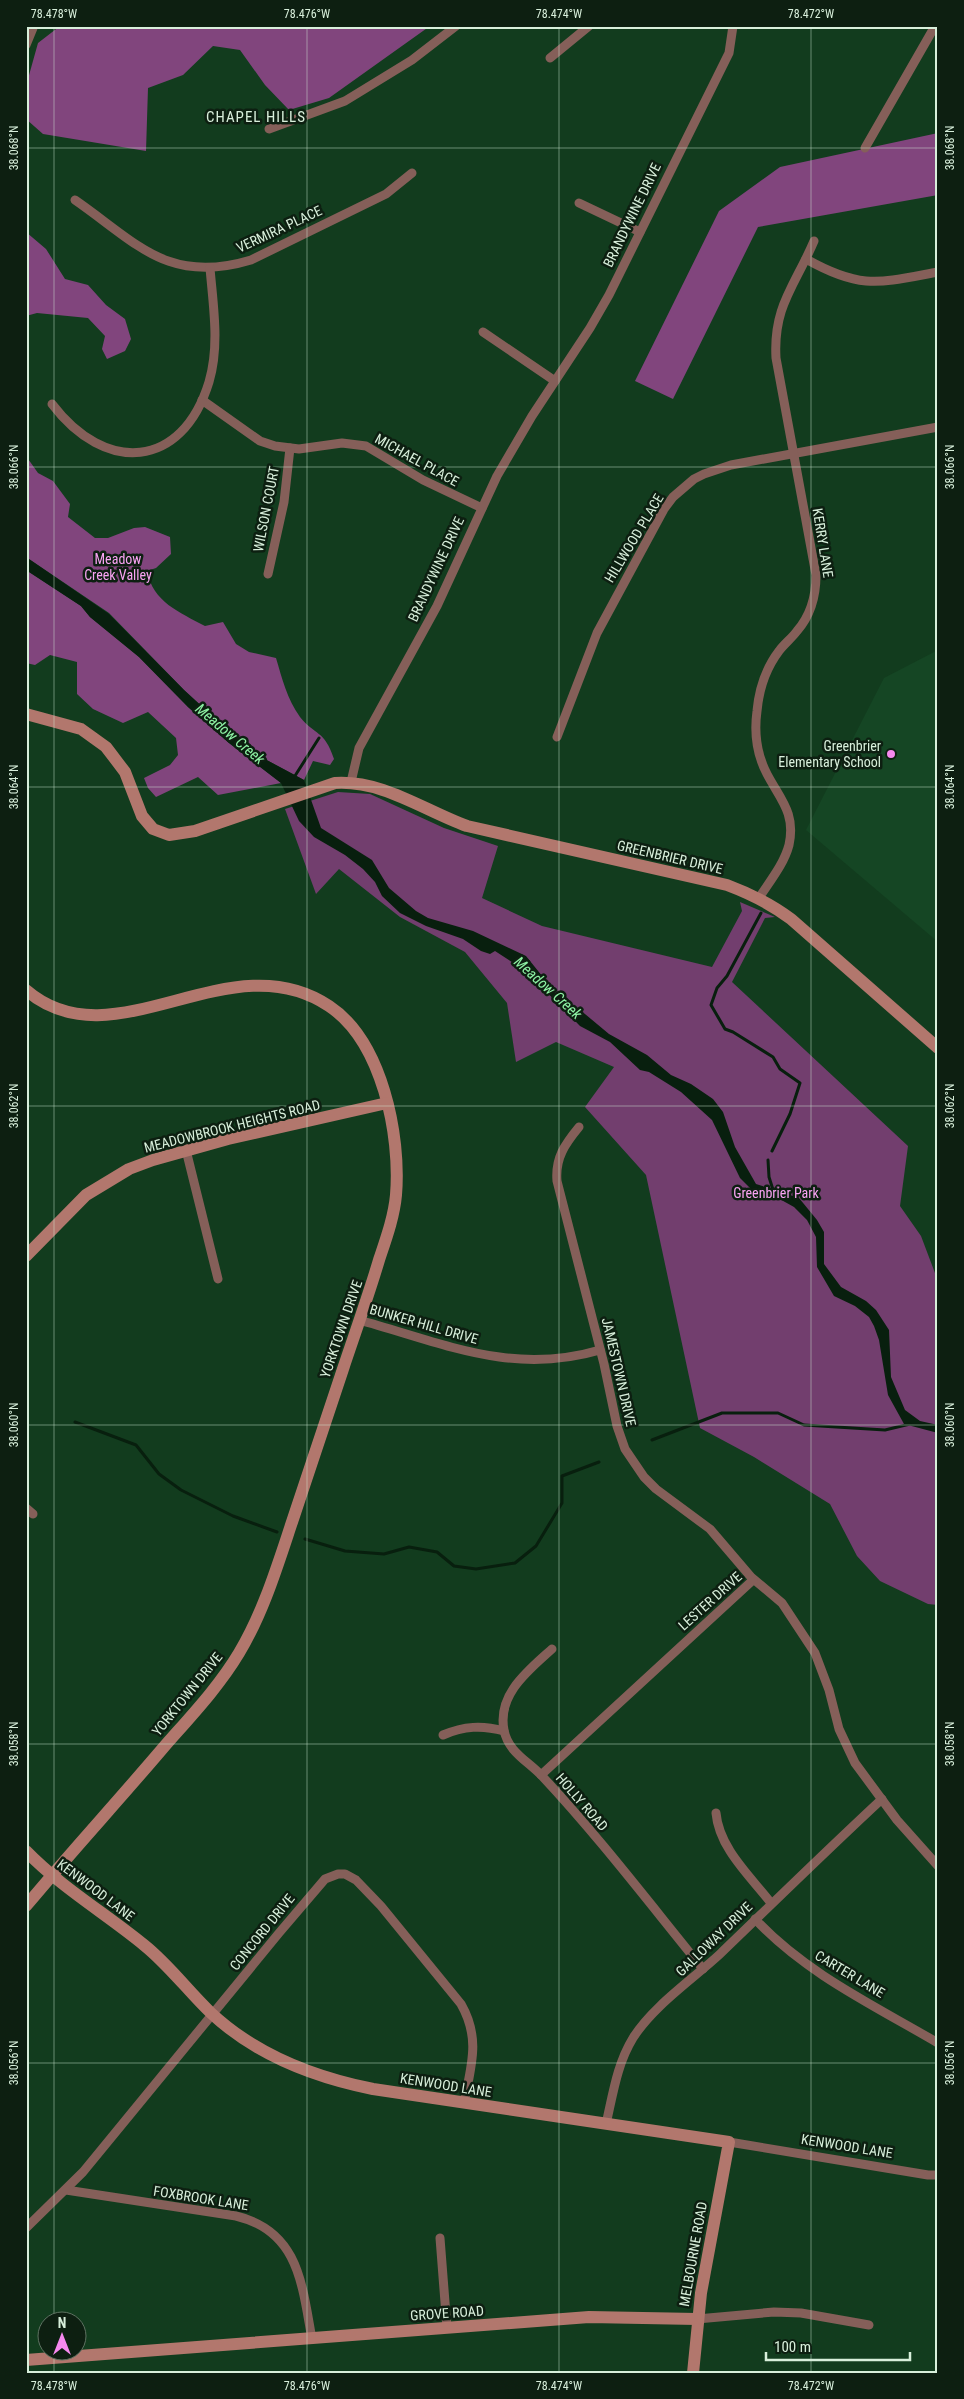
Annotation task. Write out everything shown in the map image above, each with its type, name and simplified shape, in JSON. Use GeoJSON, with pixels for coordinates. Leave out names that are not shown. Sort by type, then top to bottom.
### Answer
{"type":"FeatureCollection","features":[{"type":"Feature","properties":{"kind":"street"},"geometry":{"type":"LineString","coordinates":[[26,45],[31,27],[43,26]]}},
{"type":"Feature","properties":{"kind":"street"},"geometry":{"type":"LineString","coordinates":[[269,130],[345,101],[412,60],[456,26]]}},
{"type":"Feature","properties":{"kind":"street"},"geometry":{"type":"LineString","coordinates":[[550,58],[589,26]]}},
{"type":"Feature","properties":{"kind":"street","name":"BRANDYWINE DRIVE"},"geometry":{"type":"LineString","coordinates":[[351,782],[352,769],[359,748],[437,606],[515,442],[609,296],[729,53],[733,26]]}},
{"type":"Feature","properties":{"kind":"street"},"geometry":{"type":"LineString","coordinates":[[865,148],[935,26]]}},
{"type":"Feature","properties":{"kind":"street","name":"VERMIRA PLACE"},"geometry":{"type":"LineString","coordinates":[[75,200],[151,255],[174,263],[210,268],[251,260],[386,194],[412,173]]}},
{"type":"Feature","properties":{"kind":"street"},"geometry":{"type":"LineString","coordinates":[[579,203],[640,232]]}},
{"type":"Feature","properties":{"kind":"street","name":"KERRY LANE"},"geometry":{"type":"LineString","coordinates":[[760,898],[784,857],[790,837],[790,825],[786,807],[767,775],[758,746],[756,722],[759,696],[771,664],[780,650],[803,624],[810,612],[816,588],[816,575],[775,342],[781,307],[814,241]]}},
{"type":"Feature","properties":{"kind":"street"},"geometry":{"type":"LineString","coordinates":[[806,259],[831,273],[863,281],[890,281],[938,272]]}},
{"type":"Feature","properties":{"kind":"street"},"geometry":{"type":"LineString","coordinates":[[52,404],[70,424],[95,442],[121,452],[132,453],[160,447],[178,435],[187,426],[202,400],[209,381],[215,326],[210,268]]}},
{"type":"Feature","properties":{"kind":"street"},"geometry":{"type":"LineString","coordinates":[[483,332],[555,381]]}},
{"type":"Feature","properties":{"kind":"street","name":"MICHAEL PLACE"},"geometry":{"type":"LineString","coordinates":[[202,400],[258,440],[290,448],[314,448],[342,443],[366,446],[423,480],[482,508]]}},
{"type":"Feature","properties":{"kind":"street","name":"HILLWOOD PLACE"},"geometry":{"type":"LineString","coordinates":[[558,737],[604,618],[664,509],[673,497],[694,480],[719,468],[938,427]]}},
{"type":"Feature","properties":{"kind":"street","name":"WILSON COURT"},"geometry":{"type":"LineString","coordinates":[[268,574],[284,502],[290,448]]}},
{"type":"Feature","properties":{"kind":"street"},"geometry":{"type":"LineString","coordinates":[[26,714],[81,729],[106,747],[125,772],[147,823],[162,833],[176,834],[195,830],[330,785],[351,782]]}},
{"type":"Feature","properties":{"kind":"street","name":"GREENBRIER DRIVE"},"geometry":{"type":"LineString","coordinates":[[351,782],[380,788],[467,826],[727,885],[760,898],[791,919],[938,1048]]}},
{"type":"Feature","properties":{"kind":"street","name":"YORKTOWN DRIVE"},"geometry":{"type":"LineString","coordinates":[[26,990],[56,1008],[71,1013],[99,1015],[136,1011],[216,989],[238,986],[278,986],[304,992],[333,1008],[359,1034],[376,1066],[387,1103],[396,1150],[396,1197],[391,1222],[283,1549],[253,1628],[237,1656],[204,1702],[26,1906]]}},
{"type":"Feature","properties":{"kind":"street","name":"MEADOWBROOK HEIGHTS ROAD"},"geometry":{"type":"LineString","coordinates":[[26,1256],[66,1214],[100,1185],[129,1169],[186,1150],[387,1103]]}},
{"type":"Feature","properties":{"kind":"street","name":"JAMESTOWN DRIVE"},"geometry":{"type":"LineString","coordinates":[[578,1127],[562,1150],[556,1170],[557,1180],[617,1426],[634,1463],[656,1489],[710,1529],[753,1580]]}},
{"type":"Feature","properties":{"kind":"street"},"geometry":{"type":"LineString","coordinates":[[186,1150],[218,1280]]}},
{"type":"Feature","properties":{"kind":"street","name":"BUNKER HILL DRIVE"},"geometry":{"type":"LineString","coordinates":[[359,1320],[445,1347],[494,1357],[548,1359],[600,1350]]}},
{"type":"Feature","properties":{"kind":"street","name":"LESTER DRIVE"},"geometry":{"type":"LineString","coordinates":[[541,1775],[753,1580],[782,1603],[815,1653],[823,1671],[839,1729],[847,1748],[882,1799],[938,1866]]}},
{"type":"Feature","properties":{"kind":"street"},"geometry":{"type":"LineString","coordinates":[[443,1735],[478,1726],[504,1731],[505,1709],[513,1688],[522,1676],[552,1649]]}},
{"type":"Feature","properties":{"kind":"street","name":"HOLLY ROAD"},"geometry":{"type":"LineString","coordinates":[[504,1731],[513,1749],[541,1775],[590,1830],[703,1969]]}},
{"type":"Feature","properties":{"kind":"street","name":"GALLOWAY DRIVE"},"geometry":{"type":"LineString","coordinates":[[606,2124],[619,2069],[634,2036],[653,2014],[882,1799]]}},
{"type":"Feature","properties":{"kind":"street"},"geometry":{"type":"LineString","coordinates":[[716,1813],[717,1824],[725,1843],[771,1902]]}},
{"type":"Feature","properties":{"kind":"street","name":"KENWOOD LANE"},"geometry":{"type":"LineString","coordinates":[[26,1851],[51,1876],[151,1951],[213,2015],[250,2044],[325,2078],[373,2089],[729,2142],[928,2176],[938,2175]]}},
{"type":"Feature","properties":{"kind":"street","name":"CONCORD DRIVE"},"geometry":{"type":"LineString","coordinates":[[26,2228],[66,2190],[325,1879],[338,1874],[345,1874],[356,1880],[382,1906],[468,2015],[472,2027],[473,2048],[464,2103]]}},
{"type":"Feature","properties":{"kind":"street","name":"CARTER LANE"},"geometry":{"type":"LineString","coordinates":[[755,1919],[773,1938],[805,1964],[938,2043]]}},
{"type":"Feature","properties":{"kind":"street","name":"MELBOURNE ROAD"},"geometry":{"type":"LineString","coordinates":[[693,2373],[697,2319],[729,2142]]}},
{"type":"Feature","properties":{"kind":"street","name":"FOXBROOK LANE"},"geometry":{"type":"LineString","coordinates":[[66,2190],[236,2216],[264,2226],[278,2237],[294,2261],[312,2339]]}},
{"type":"Feature","properties":{"kind":"street"},"geometry":{"type":"LineString","coordinates":[[440,2238],[447,2328]]}},
{"type":"Feature","properties":{"kind":"street","name":"GROVE ROAD"},"geometry":{"type":"LineString","coordinates":[[26,2360],[589,2318],[697,2319],[774,2312],[810,2315],[869,2325]]}},
{"type":"Feature","properties":{"kind":"shaded area","name":"Greenbrier Elementary School"},"geometry":{"type":"Polygon","coordinates":[[[938,650],[938,942],[806,830],[884,678],[938,650]]]}},
{"type":"Feature","properties":{"kind":"green space"},"geometry":{"type":"Polygon","coordinates":[[[60,26],[430,26],[329,98],[289,110],[265,85],[240,50],[213,46],[183,75],[148,88],[146,151],[43,134],[26,119],[26,86],[38,43],[60,26]]]}},
{"type":"Feature","properties":{"kind":"green space"},"geometry":{"type":"Polygon","coordinates":[[[938,133],[938,195],[758,227],[673,399],[635,381],[719,211],[780,167],[938,133]]]}},
{"type":"Feature","properties":{"kind":"green space"},"geometry":{"type":"Polygon","coordinates":[[[26,232],[46,249],[65,279],[88,285],[106,305],[125,319],[131,339],[125,351],[107,359],[102,349],[105,336],[88,318],[37,313],[26,316],[26,232]]]}},
{"type":"Feature","properties":{"kind":"green space","name":"Meadow Creek Valley"},"geometry":{"type":"Polygon","coordinates":[[[26,456],[38,473],[53,481],[70,504],[68,517],[95,538],[108,538],[134,528],[145,527],[170,537],[171,554],[156,568],[147,571],[155,591],[168,605],[205,626],[223,622],[236,644],[249,652],[276,658],[285,688],[295,710],[305,723],[327,742],[334,759],[330,765],[313,761],[304,780],[261,757],[244,745],[184,690],[109,613],[26,557],[26,456]]]}},
{"type":"Feature","properties":{"kind":"green space"},"geometry":{"type":"Polygon","coordinates":[[[26,570],[81,606],[90,617],[139,657],[188,707],[229,743],[281,783],[218,795],[198,777],[156,797],[148,788],[144,778],[170,765],[178,755],[176,738],[148,712],[123,723],[93,709],[77,694],[77,662],[50,655],[35,665],[26,663],[26,570]]]}},
{"type":"Feature","properties":{"kind":"green space","name":"Greenbrier Park"},"geometry":{"type":"Polygon","coordinates":[[[338,792],[370,794],[444,828],[498,846],[482,898],[542,926],[712,967],[742,911],[740,902],[775,917],[765,918],[732,982],[908,1146],[900,1206],[921,1236],[938,1281],[938,1605],[928,1604],[880,1581],[857,1556],[830,1504],[754,1457],[700,1428],[646,1175],[585,1107],[614,1067],[556,1042],[516,1062],[507,1003],[465,952],[400,917],[339,869],[316,894],[285,809],[338,792]]]}},
{"type":"Feature","properties":{"kind":"water","name":"Meadow Creek"},"geometry":{"type":"Polygon","coordinates":[[[26,557],[109,614],[184,690],[244,745],[261,757],[304,780],[321,828],[372,860],[389,888],[416,911],[428,918],[473,931],[526,956],[559,997],[579,1009],[609,1034],[647,1055],[671,1075],[691,1084],[713,1099],[723,1112],[735,1147],[756,1184],[799,1198],[817,1220],[824,1232],[824,1264],[841,1287],[866,1301],[876,1310],[889,1330],[891,1377],[905,1410],[920,1421],[938,1425],[938,1433],[904,1424],[888,1395],[879,1340],[869,1317],[855,1306],[834,1296],[817,1267],[816,1237],[807,1220],[794,1207],[776,1197],[756,1194],[740,1178],[712,1120],[681,1092],[649,1072],[640,1070],[610,1042],[580,1026],[526,971],[495,951],[490,954],[481,951],[463,939],[426,926],[400,913],[382,896],[375,882],[363,869],[345,855],[314,837],[299,821],[281,783],[229,743],[188,707],[139,657],[90,617],[81,606],[26,570],[26,557]]]}},
{"type":"Feature","properties":{"kind":"waterway"},"geometry":{"type":"LineString","coordinates":[[293,779],[319,738]]}},
{"type":"Feature","properties":{"kind":"waterway"},"geometry":{"type":"LineString","coordinates":[[761,913],[727,976],[717,988],[711,1005],[725,1029],[773,1057],[780,1069],[800,1083],[790,1114],[772,1151]]}},
{"type":"Feature","properties":{"kind":"waterway"},"geometry":{"type":"LineString","coordinates":[[768,1160],[769,1177],[774,1193]]}},
{"type":"Feature","properties":{"kind":"waterway"},"geometry":{"type":"LineString","coordinates":[[652,1440],[722,1413],[778,1413],[804,1425],[885,1430],[910,1424]]}},
{"type":"Feature","properties":{"kind":"waterway"},"geometry":{"type":"LineString","coordinates":[[75,1422],[136,1445],[159,1474],[181,1490],[233,1516],[277,1532]]}},
{"type":"Feature","properties":{"kind":"waterway"},"geometry":{"type":"LineString","coordinates":[[305,1539],[345,1551],[384,1554],[409,1547],[437,1552],[454,1566],[476,1569],[515,1563],[536,1546],[562,1503],[562,1476],[599,1462]]}},
{"type":"Feature","properties":{"kind":"place","name":"Greenbrier Elementary School"},"geometry":{"type":"Point","coordinates":[891,754]}},
{"type":"Feature","properties":{"kind":"district","name":"CHAPEL HILLS"},"geometry":{"type":"Point","coordinates":[256,117]}}]}
